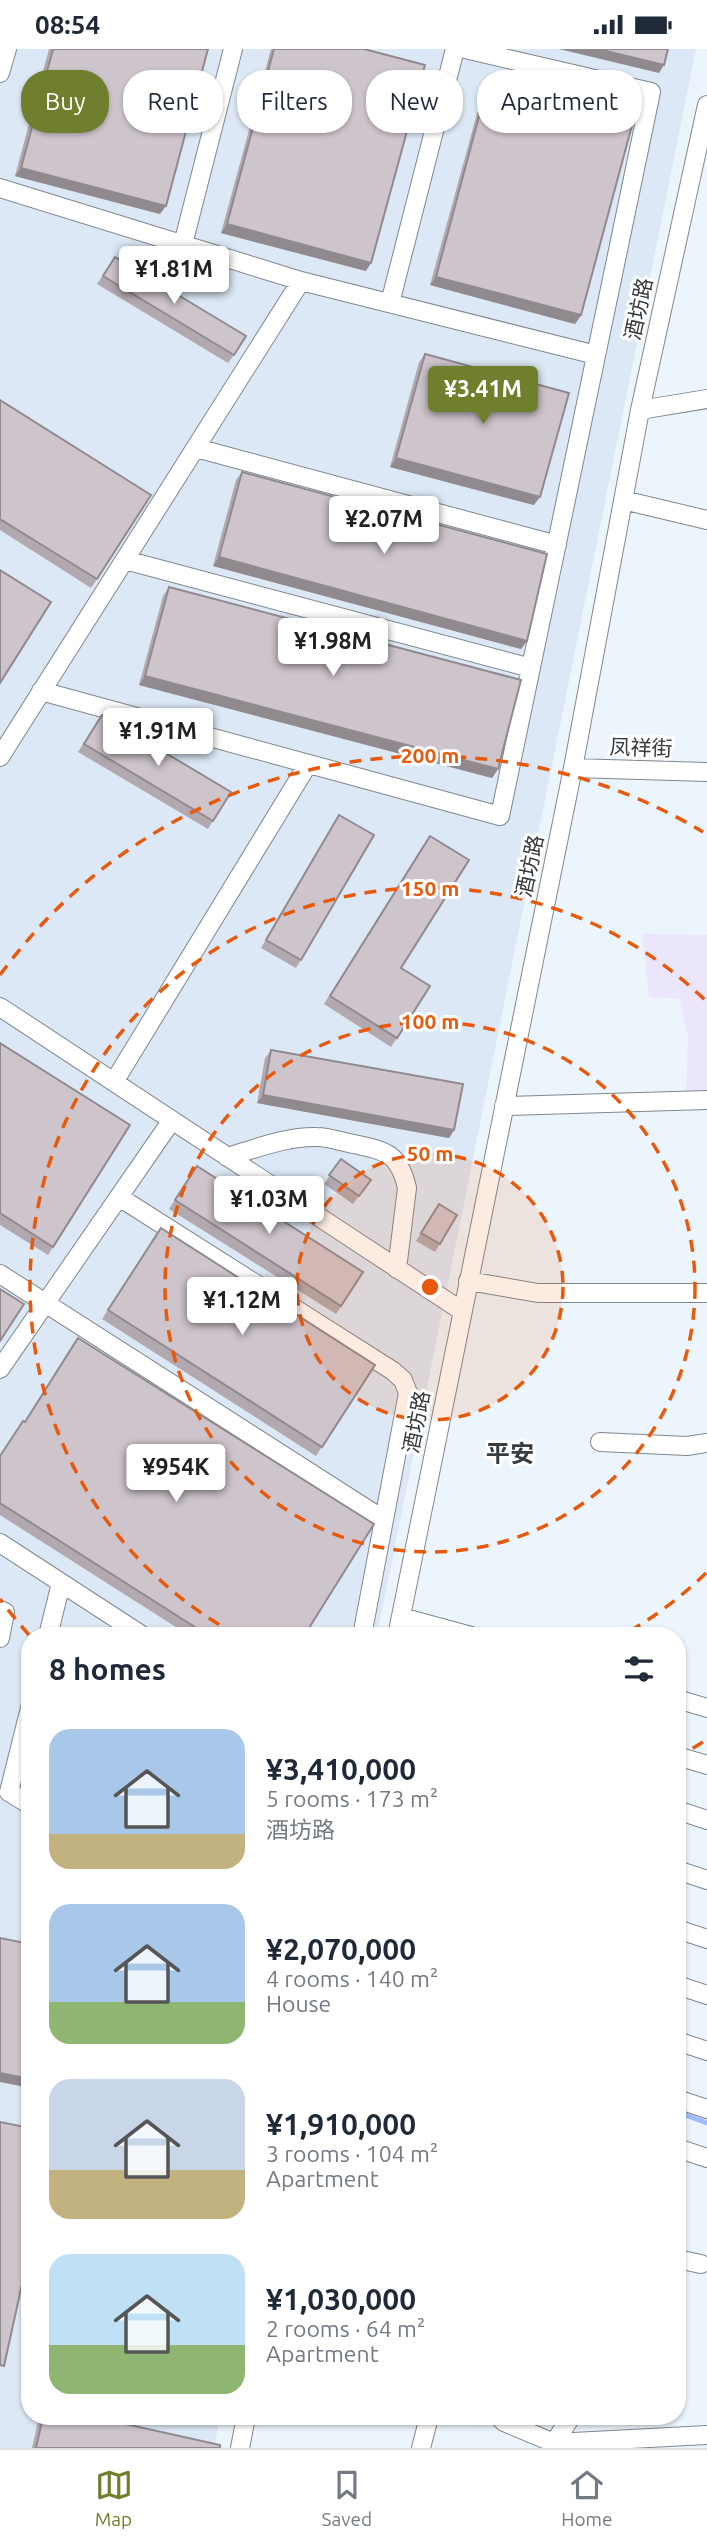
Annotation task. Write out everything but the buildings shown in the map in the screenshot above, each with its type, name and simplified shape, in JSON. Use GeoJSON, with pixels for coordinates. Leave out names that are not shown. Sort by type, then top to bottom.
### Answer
{"type":"FeatureCollection","features":[{"type":"Feature","properties":{"kind":"street"},"geometry":{"type":"LineString","coordinates":[[0,73],[8,49]]}},
{"type":"Feature","properties":{"kind":"street"},"geometry":{"type":"LineString","coordinates":[[183,244],[233,49]]}},
{"type":"Feature","properties":{"kind":"street"},"geometry":{"type":"LineString","coordinates":[[390,303],[455,49]]}},
{"type":"Feature","properties":{"kind":"street"},"geometry":{"type":"LineString","coordinates":[[41,691],[500,816],[651,92],[465,49]]}},
{"type":"Feature","properties":{"kind":"street","name":"酒坊路"},"geometry":{"type":"LineString","coordinates":[[399,1627],[573,768],[640,410],[707,105]]}},
{"type":"Feature","properties":{"kind":"street"},"geometry":{"type":"LineString","coordinates":[[0,188],[302,281],[596,355]]}},
{"type":"Feature","properties":{"kind":"street"},"geometry":{"type":"LineString","coordinates":[[0,757],[302,281]]}},
{"type":"Feature","properties":{"kind":"street"},"geometry":{"type":"LineString","coordinates":[[640,410],[707,399]]}},
{"type":"Feature","properties":{"kind":"street"},"geometry":{"type":"LineString","coordinates":[[196,448],[557,545]]}},
{"type":"Feature","properties":{"kind":"street"},"geometry":{"type":"LineString","coordinates":[[623,500],[707,520]]}},
{"type":"Feature","properties":{"kind":"street"},"geometry":{"type":"LineString","coordinates":[[125,560],[531,668]]}},
{"type":"Feature","properties":{"kind":"street"},"geometry":{"type":"LineString","coordinates":[[114,1082],[308,764]]}},
{"type":"Feature","properties":{"kind":"street","name":"凤祥街"},"geometry":{"type":"LineString","coordinates":[[573,768],[707,772]]}},
{"type":"Feature","properties":{"kind":"street"},"geometry":{"type":"LineString","coordinates":[[0,1007],[462,1311]]}},
{"type":"Feature","properties":{"kind":"street"},"geometry":{"type":"LineString","coordinates":[[504,1106],[707,1100]]}},
{"type":"Feature","properties":{"kind":"street"},"geometry":{"type":"LineString","coordinates":[[0,1370],[172,1121]]}},
{"type":"Feature","properties":{"kind":"street"},"geometry":{"type":"LineString","coordinates":[[227,1157],[286,1140],[317,1137],[385,1151],[397,1161],[407,1188],[397,1269]]}},
{"type":"Feature","properties":{"kind":"street"},"geometry":{"type":"LineString","coordinates":[[119,1198],[393,1371],[403,1380],[408,1393],[364,1627]]}},
{"type":"Feature","properties":{"kind":"street"},"geometry":{"type":"LineString","coordinates":[[0,1274],[384,1520]]}},
{"type":"Feature","properties":{"kind":"street"},"geometry":{"type":"LineString","coordinates":[[468,1281],[538,1293],[707,1293]]}},
{"type":"Feature","properties":{"kind":"street"},"geometry":{"type":"LineString","coordinates":[[600,1442],[687,1446],[707,1443]]}},
{"type":"Feature","properties":{"kind":"street"},"geometry":{"type":"LineString","coordinates":[[0,1543],[129,1627]]}},
{"type":"Feature","properties":{"kind":"street"},"geometry":{"type":"LineString","coordinates":[[50,1627],[61,1583]]}},
{"type":"Feature","properties":{"kind":"street"},"geometry":{"type":"LineString","coordinates":[[0,1609],[5,1612],[0,1638]]}},
{"type":"Feature","properties":{"kind":"street"},"geometry":{"type":"LineString","coordinates":[[401,1617],[438,1627]]}},
{"type":"Feature","properties":{"kind":"street"},"geometry":{"type":"LineString","coordinates":[[686,1702],[707,1709]]}},
{"type":"Feature","properties":{"kind":"street"},"geometry":{"type":"LineString","coordinates":[[21,1744],[9,1792],[21,1799]]}},
{"type":"Feature","properties":{"kind":"street"},"geometry":{"type":"LineString","coordinates":[[686,1759],[707,1765]]}},
{"type":"Feature","properties":{"kind":"street"},"geometry":{"type":"LineString","coordinates":[[686,1813],[707,1820]]}},
{"type":"Feature","properties":{"kind":"street"},"geometry":{"type":"LineString","coordinates":[[686,1873],[707,1880]]}},
{"type":"Feature","properties":{"kind":"street"},"geometry":{"type":"LineString","coordinates":[[686,1932],[707,1939]]}},
{"type":"Feature","properties":{"kind":"street"},"geometry":{"type":"LineString","coordinates":[[686,1988],[707,1995]]}},
{"type":"Feature","properties":{"kind":"street"},"geometry":{"type":"LineString","coordinates":[[686,2044],[707,2051]]}},
{"type":"Feature","properties":{"kind":"street"},"geometry":{"type":"LineString","coordinates":[[686,2102],[707,2109]]}},
{"type":"Feature","properties":{"kind":"street"},"geometry":{"type":"LineString","coordinates":[[686,2151],[707,2158]]}},
{"type":"Feature","properties":{"kind":"street"},"geometry":{"type":"LineString","coordinates":[[686,2261],[701,2264]]}},
{"type":"Feature","properties":{"kind":"street"},"geometry":{"type":"LineString","coordinates":[[240,2448],[244,2425]]}},
{"type":"Feature","properties":{"kind":"street"},"geometry":{"type":"LineString","coordinates":[[421,2448],[427,2425]]}},
{"type":"Feature","properties":{"kind":"street"},"geometry":{"type":"LineString","coordinates":[[511,2425],[554,2443],[707,2435]]}},
{"type":"Feature","properties":{"kind":"street"},"geometry":{"type":"LineString","coordinates":[[554,2443],[566,2425]]}},
{"type":"Feature","properties":{"kind":"shaded area"},"geometry":{"type":"Polygon","coordinates":[[[0,49],[696,49],[379,1627],[21,1627],[21,2425],[218,2425],[214,2448],[0,2448],[0,49]]]}},
{"type":"Feature","properties":{"kind":"shaded area"},"geometry":{"type":"Polygon","coordinates":[[[642,934],[707,935],[707,1091],[686,1091],[688,1038],[680,999],[649,997],[642,934]]]}},
{"type":"Feature","properties":{"kind":"waterway"},"geometry":{"type":"LineString","coordinates":[[686,2115],[707,2123]]}},
{"type":"Feature","properties":{"kind":"district","name":"平安"},"geometry":{"type":"Point","coordinates":[510,1454]}}]}
